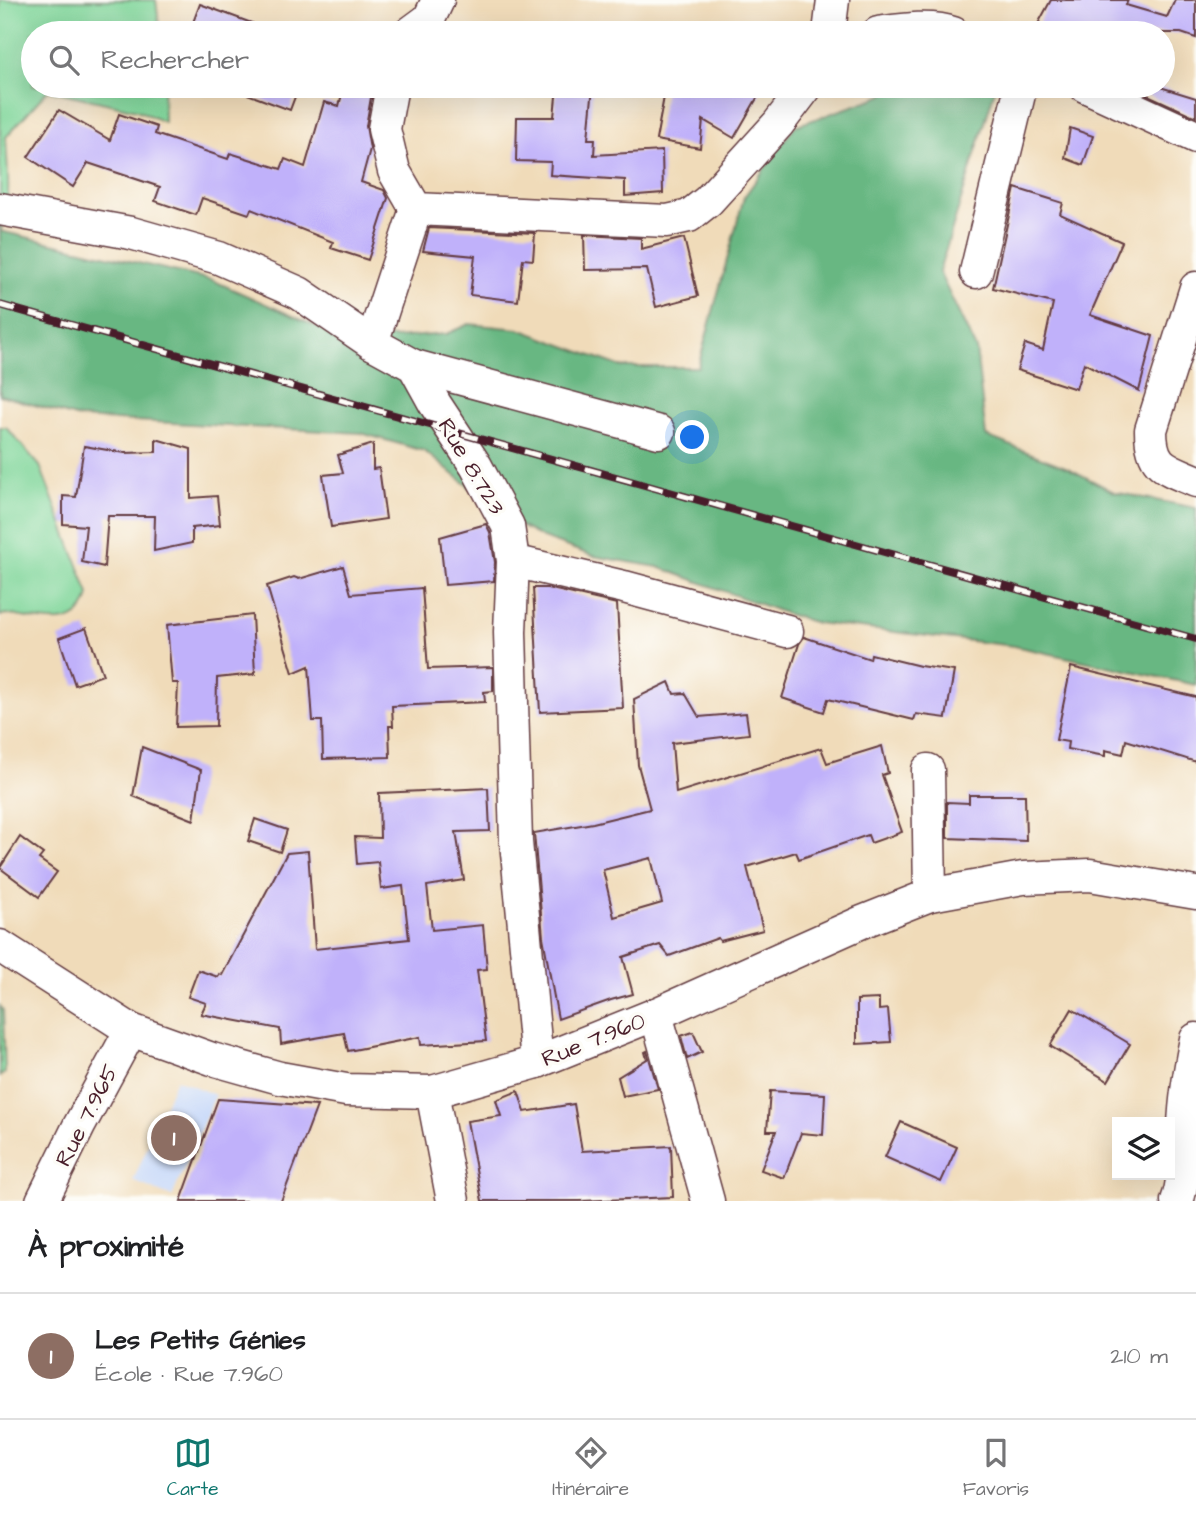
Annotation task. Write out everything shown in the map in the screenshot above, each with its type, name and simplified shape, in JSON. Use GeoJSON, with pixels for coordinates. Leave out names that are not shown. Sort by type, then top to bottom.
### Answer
{"type":"FeatureCollection","features":[{"type":"Feature","properties":{"kind":"street"},"geometry":{"type":"LineString","coordinates":[[426,21],[438,0]]}},
{"type":"Feature","properties":{"kind":"street"},"geometry":{"type":"LineString","coordinates":[[830,21],[833,0]]}},
{"type":"Feature","properties":{"kind":"street"},"geometry":{"type":"LineString","coordinates":[[372,343],[416,209],[394,171],[384,129],[389,98]]}},
{"type":"Feature","properties":{"kind":"street"},"geometry":{"type":"LineString","coordinates":[[416,209],[667,221],[689,216],[708,201],[778,124],[798,98]]}},
{"type":"Feature","properties":{"kind":"street"},"geometry":{"type":"LineString","coordinates":[[976,272],[1018,98]]}},
{"type":"Feature","properties":{"kind":"street"},"geometry":{"type":"LineString","coordinates":[[1111,98],[1196,137]]}},
{"type":"Feature","properties":{"kind":"street"},"geometry":{"type":"LineString","coordinates":[[0,208],[131,233],[219,258],[299,293],[372,343],[414,366],[659,432]]}},
{"type":"Feature","properties":{"kind":"street"},"geometry":{"type":"LineString","coordinates":[[1196,288],[1151,430],[1151,450],[1164,467],[1196,481]]}},
{"type":"Feature","properties":{"kind":"street","name":"Rue 8.723"},"geometry":{"type":"LineString","coordinates":[[414,366],[476,467],[508,526],[513,561],[510,632],[516,842],[537,1062]]}},
{"type":"Feature","properties":{"kind":"street"},"geometry":{"type":"LineString","coordinates":[[513,561],[624,587],[787,631]]}},
{"type":"Feature","properties":{"kind":"street"},"geometry":{"type":"LineString","coordinates":[[928,770],[930,895]]}},
{"type":"Feature","properties":{"kind":"street","name":"Rue 7.960"},"geometry":{"type":"LineString","coordinates":[[0,946],[131,1030],[212,1059],[280,1078],[346,1090],[432,1092],[537,1062],[656,1014],[862,922],[930,895],[1023,878],[1090,875],[1196,893]]}},
{"type":"Feature","properties":{"kind":"street"},"geometry":{"type":"LineString","coordinates":[[656,1014],[708,1201]]}},
{"type":"Feature","properties":{"kind":"street","name":"Rue 7.965"},"geometry":{"type":"LineString","coordinates":[[42,1201],[131,1030]]}},
{"type":"Feature","properties":{"kind":"street"},"geometry":{"type":"LineString","coordinates":[[1185,1194],[1186,1090],[1196,1039]]}},
{"type":"Feature","properties":{"kind":"street"},"geometry":{"type":"LineString","coordinates":[[432,1092],[453,1201]]}},
{"type":"Feature","properties":{"kind":"shaded area"},"geometry":{"type":"Polygon","coordinates":[[[176,1079],[215,1095],[172,1197],[133,1181],[176,1079]]]}},
{"type":"Feature","properties":{"kind":"green space"},"geometry":{"type":"Polygon","coordinates":[[[0,0],[156,0],[159,21],[21,21],[21,98],[41,98],[6,137],[8,197],[0,232],[0,0]]]}},
{"type":"Feature","properties":{"kind":"green space"},"geometry":{"type":"Polygon","coordinates":[[[84,98],[163,98],[164,122],[137,110],[84,98]]]}},
{"type":"Feature","properties":{"kind":"green space"},"geometry":{"type":"Polygon","coordinates":[[[875,98],[992,98],[939,272],[976,349],[986,436],[1068,468],[1114,492],[1196,508],[1196,685],[1014,646],[817,623],[658,567],[593,556],[543,538],[518,525],[424,451],[361,433],[79,418],[0,395],[0,231],[212,280],[331,333],[395,338],[446,334],[469,324],[519,329],[622,367],[698,367],[744,197],[795,126],[875,98]]]}},
{"type":"Feature","properties":{"kind":"green space"},"geometry":{"type":"Polygon","coordinates":[[[0,427],[6,427],[40,466],[89,594],[84,607],[77,615],[67,620],[43,621],[5,614],[0,616],[0,427]]]}},
{"type":"Feature","properties":{"kind":"green space"},"geometry":{"type":"Polygon","coordinates":[[[0,1006],[3,1010],[5,1073],[0,1076],[0,1006]]]}},
{"type":"Feature","properties":{"kind":"building"},"geometry":{"type":"Polygon","coordinates":[[[1051,0],[1128,0],[1126,5],[1167,17],[1175,0],[1196,0],[1196,38],[1175,33],[1175,21],[1040,21],[1051,0]]]}},
{"type":"Feature","properties":{"kind":"building"},"geometry":{"type":"Polygon","coordinates":[[[200,4],[246,21],[194,21],[200,4]]]}},
{"type":"Feature","properties":{"kind":"building"},"geometry":{"type":"Polygon","coordinates":[[[1175,92],[1196,98],[1196,117],[1154,98],[1175,98],[1175,92]]]}},
{"type":"Feature","properties":{"kind":"building"},"geometry":{"type":"Polygon","coordinates":[[[258,98],[294,98],[290,110],[258,98]]]}},
{"type":"Feature","properties":{"kind":"building"},"geometry":{"type":"Polygon","coordinates":[[[341,98],[371,98],[366,126],[370,149],[361,182],[384,190],[388,198],[368,260],[331,248],[333,242],[251,209],[249,214],[202,198],[196,215],[155,201],[160,187],[88,163],[73,187],[28,157],[59,110],[110,140],[119,114],[157,127],[155,134],[228,159],[230,153],[281,169],[285,159],[305,167],[324,102],[339,106],[341,98]]]}},
{"type":"Feature","properties":{"kind":"building"},"geometry":{"type":"Polygon","coordinates":[[[556,98],[592,98],[588,139],[595,139],[594,155],[662,151],[663,193],[625,196],[625,180],[550,175],[551,162],[516,161],[517,117],[554,117],[556,98]]]}},
{"type":"Feature","properties":{"kind":"building"},"geometry":{"type":"Polygon","coordinates":[[[664,98],[757,98],[734,138],[703,120],[700,148],[656,140],[664,98]]]}},
{"type":"Feature","properties":{"kind":"building"},"geometry":{"type":"Polygon","coordinates":[[[1070,128],[1093,136],[1083,165],[1065,158],[1070,128]]]}},
{"type":"Feature","properties":{"kind":"building"},"geometry":{"type":"Polygon","coordinates":[[[1015,188],[1063,203],[1060,214],[1122,242],[1090,315],[1153,336],[1139,391],[1084,363],[1076,389],[1017,370],[1025,344],[1043,350],[1053,303],[993,288],[1015,188]]]}},
{"type":"Feature","properties":{"kind":"building"},"geometry":{"type":"Polygon","coordinates":[[[429,228],[535,233],[533,260],[523,259],[518,301],[470,295],[475,256],[423,251],[429,228]]]}},
{"type":"Feature","properties":{"kind":"building"},"geometry":{"type":"Polygon","coordinates":[[[584,235],[641,238],[641,249],[684,238],[698,296],[656,307],[647,269],[585,270],[584,235]]]}},
{"type":"Feature","properties":{"kind":"building"},"geometry":{"type":"Polygon","coordinates":[[[156,439],[191,449],[191,498],[217,496],[220,525],[192,528],[192,543],[154,551],[155,516],[108,516],[104,567],[82,562],[86,526],[63,524],[63,496],[76,497],[84,446],[125,453],[156,452],[156,439]]]}},
{"type":"Feature","properties":{"kind":"building"},"geometry":{"type":"Polygon","coordinates":[[[373,444],[373,469],[379,468],[386,519],[331,527],[323,475],[343,473],[338,455],[373,444]]]}},
{"type":"Feature","properties":{"kind":"building"},"geometry":{"type":"Polygon","coordinates":[[[486,524],[495,562],[494,581],[445,585],[440,537],[486,524]]]}},
{"type":"Feature","properties":{"kind":"building"},"geometry":{"type":"Polygon","coordinates":[[[343,566],[351,594],[422,588],[428,669],[493,667],[493,691],[484,692],[485,702],[392,706],[393,726],[389,726],[390,757],[323,759],[322,721],[313,721],[309,666],[293,673],[267,586],[343,566]]]}},
{"type":"Feature","properties":{"kind":"building"},"geometry":{"type":"Polygon","coordinates":[[[533,588],[547,588],[617,604],[623,708],[540,712],[533,588]]]}},
{"type":"Feature","properties":{"kind":"building"},"geometry":{"type":"Polygon","coordinates":[[[252,615],[255,674],[217,678],[216,726],[176,727],[178,683],[172,683],[167,625],[252,615]]]}},
{"type":"Feature","properties":{"kind":"building"},"geometry":{"type":"Polygon","coordinates":[[[86,628],[103,675],[75,685],[59,638],[86,628]]]}},
{"type":"Feature","properties":{"kind":"building"},"geometry":{"type":"Polygon","coordinates":[[[804,637],[870,659],[871,654],[954,671],[946,718],[916,714],[914,720],[828,699],[824,712],[782,698],[799,644],[804,637]]]}},
{"type":"Feature","properties":{"kind":"building"},"geometry":{"type":"Polygon","coordinates":[[[1071,667],[1196,697],[1196,762],[1126,740],[1123,754],[1105,750],[1105,756],[1067,749],[1068,742],[1056,740],[1071,667]]]}},
{"type":"Feature","properties":{"kind":"building"},"geometry":{"type":"Polygon","coordinates":[[[669,682],[674,694],[685,693],[699,717],[746,713],[749,734],[672,743],[676,793],[821,748],[827,763],[882,746],[888,773],[882,775],[902,832],[871,843],[868,835],[799,859],[796,852],[747,867],[763,930],[720,941],[718,938],[669,956],[660,945],[623,957],[633,994],[558,1019],[543,937],[534,833],[593,823],[650,809],[638,765],[634,699],[669,682]],[[651,858],[603,870],[614,917],[662,903],[651,858]]]}},
{"type":"Feature","properties":{"kind":"building"},"geometry":{"type":"Polygon","coordinates":[[[142,747],[201,770],[194,820],[133,796],[142,747]]]}},
{"type":"Feature","properties":{"kind":"building"},"geometry":{"type":"Polygon","coordinates":[[[488,788],[490,831],[456,832],[464,880],[427,886],[432,930],[483,925],[487,969],[477,970],[486,1041],[421,1045],[420,1037],[348,1051],[344,1033],[281,1044],[280,1029],[201,1014],[206,1003],[188,997],[198,970],[218,977],[219,974],[222,975],[287,853],[308,851],[315,949],[409,939],[403,886],[381,889],[378,862],[357,864],[355,837],[380,838],[379,793],[488,788]]]}},
{"type":"Feature","properties":{"kind":"building"},"geometry":{"type":"Polygon","coordinates":[[[969,795],[1025,795],[1026,841],[947,838],[947,802],[969,803],[969,795]]]}},
{"type":"Feature","properties":{"kind":"building"},"geometry":{"type":"Polygon","coordinates":[[[255,819],[287,830],[280,852],[248,841],[255,819]]]}},
{"type":"Feature","properties":{"kind":"building"},"geometry":{"type":"Polygon","coordinates":[[[20,837],[43,854],[39,859],[57,872],[39,897],[0,868],[20,837]]]}},
{"type":"Feature","properties":{"kind":"building"},"geometry":{"type":"Polygon","coordinates":[[[879,999],[879,1010],[888,1009],[891,1042],[857,1044],[857,1000],[879,999]]]}},
{"type":"Feature","properties":{"kind":"building"},"geometry":{"type":"Polygon","coordinates":[[[1072,1009],[1130,1044],[1108,1081],[1050,1046],[1072,1009]]]}},
{"type":"Feature","properties":{"kind":"building"},"geometry":{"type":"Polygon","coordinates":[[[693,1032],[702,1052],[687,1059],[681,1036],[693,1032]]]}},
{"type":"Feature","properties":{"kind":"building"},"geometry":{"type":"Polygon","coordinates":[[[647,1051],[658,1089],[623,1096],[618,1077],[647,1059],[647,1051]]]}},
{"type":"Feature","properties":{"kind":"building"},"geometry":{"type":"Polygon","coordinates":[[[518,1091],[525,1112],[574,1104],[582,1151],[671,1146],[673,1197],[482,1201],[467,1121],[501,1116],[496,1100],[518,1091]]]}},
{"type":"Feature","properties":{"kind":"building"},"geometry":{"type":"Polygon","coordinates":[[[770,1091],[825,1094],[823,1135],[801,1133],[784,1178],[761,1170],[776,1131],[767,1131],[770,1091]]]}},
{"type":"Feature","properties":{"kind":"building"},"geometry":{"type":"Polygon","coordinates":[[[218,1099],[317,1106],[281,1201],[181,1201],[218,1099]]]}},
{"type":"Feature","properties":{"kind":"building"},"geometry":{"type":"Polygon","coordinates":[[[901,1122],[957,1147],[941,1182],[885,1157],[901,1122]]]}},
{"type":"Feature","properties":{"kind":"railway"},"geometry":{"type":"LineString","coordinates":[[0,305],[1196,639]]}},
{"type":"Feature","properties":{"kind":"place","name":"Les Petits Génies"},"geometry":{"type":"Point","coordinates":[174,1138]}}]}
